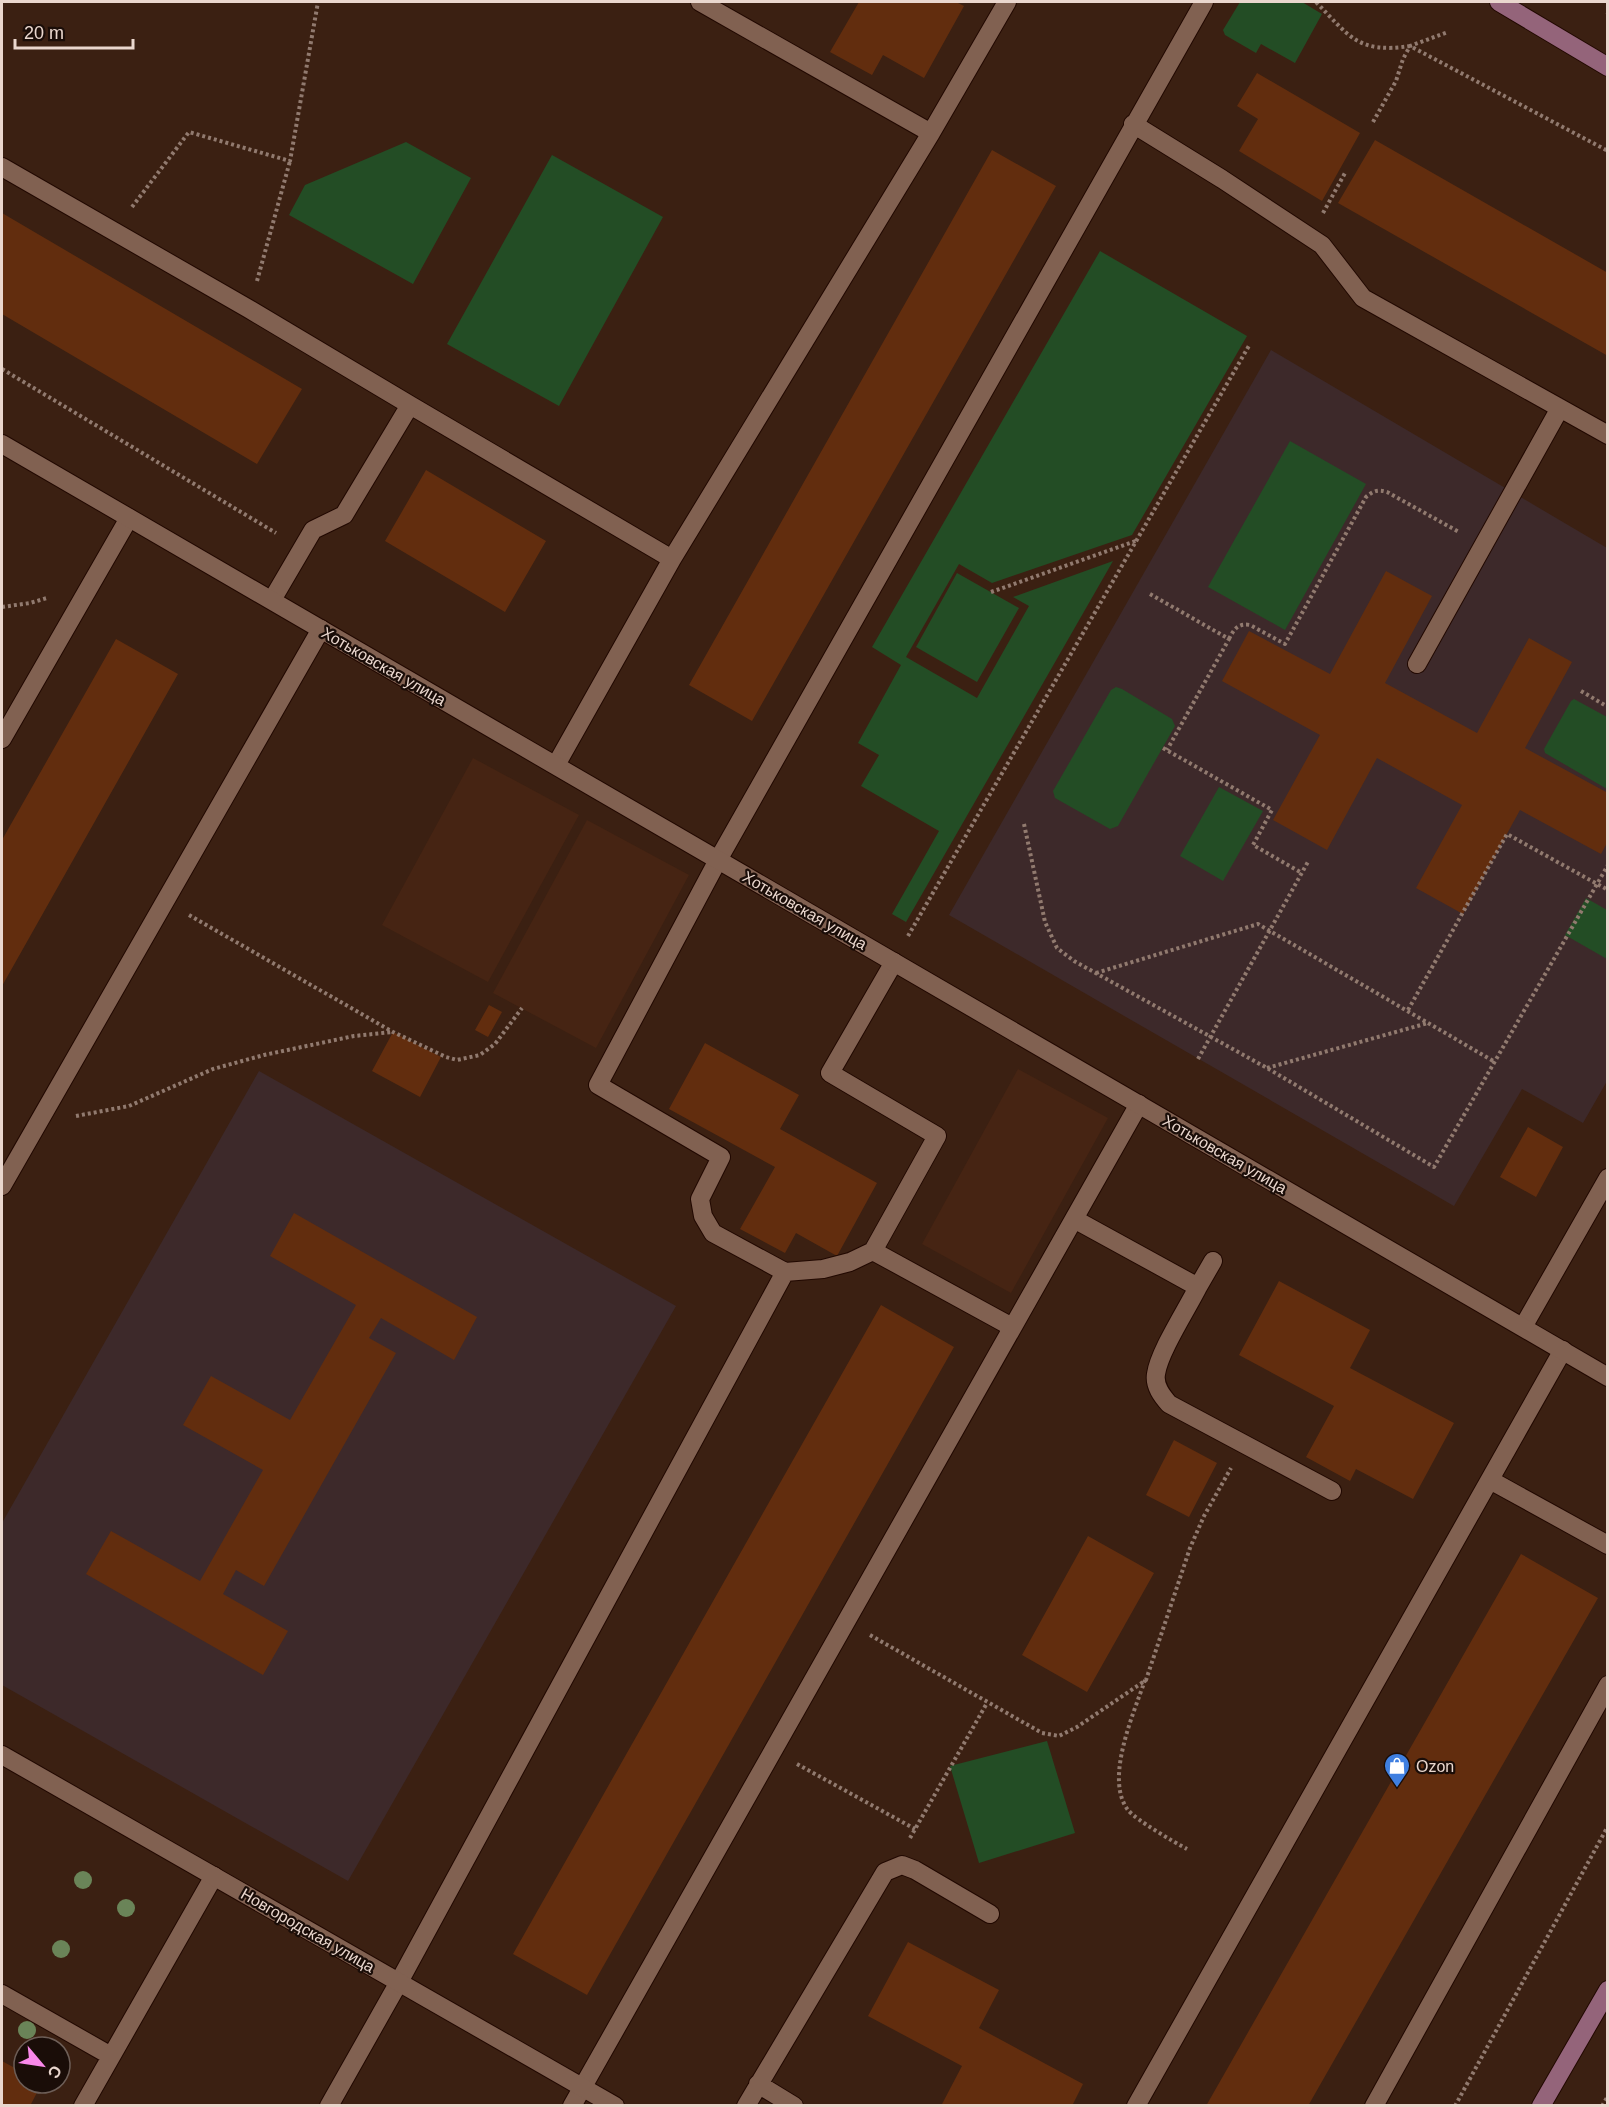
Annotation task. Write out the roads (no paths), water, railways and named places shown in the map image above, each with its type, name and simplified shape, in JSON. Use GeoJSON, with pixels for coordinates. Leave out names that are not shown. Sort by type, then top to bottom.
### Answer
{"type":"FeatureCollection","features":[{"type":"Feature","properties":{"kind":"street"},"geometry":{"type":"LineString","coordinates":[[700,2],[931,133]]}},
{"type":"Feature","properties":{"kind":"street"},"geometry":{"type":"LineString","coordinates":[[556,765],[672,559],[931,133],[1007,2]]}},
{"type":"Feature","properties":{"kind":"street"},"geometry":{"type":"LineString","coordinates":[[894,962],[830,1073],[937,1136],[873,1251],[850,1262],[823,1269],[785,1272],[712,1233],[703,1216],[700,1199],[721,1157],[598,1085],[718,860],[1204,2]]}},
{"type":"Feature","properties":{"kind":"street"},"geometry":{"type":"LineString","coordinates":[[1498,2],[1608,68]]}},
{"type":"Feature","properties":{"kind":"street"},"geometry":{"type":"LineString","coordinates":[[1133,124],[1322,245],[1363,298],[1608,435]]}},
{"type":"Feature","properties":{"kind":"street"},"geometry":{"type":"LineString","coordinates":[[2,167],[249,309],[672,559]]}},
{"type":"Feature","properties":{"kind":"street"},"geometry":{"type":"LineString","coordinates":[[272,600],[313,530],[344,515],[410,405]]}},
{"type":"Feature","properties":{"kind":"street"},"geometry":{"type":"LineString","coordinates":[[1417,664],[1560,408]]}},
{"type":"Feature","properties":{"kind":"street","name":"Хотьковская улица"},"geometry":{"type":"LineString","coordinates":[[2,444],[1608,1377]]}},
{"type":"Feature","properties":{"kind":"street"},"geometry":{"type":"LineString","coordinates":[[2,739],[129,518]]}},
{"type":"Feature","properties":{"kind":"street"},"geometry":{"type":"LineString","coordinates":[[2,1186],[321,629]]}},
{"type":"Feature","properties":{"kind":"street"},"geometry":{"type":"LineString","coordinates":[[572,2106],[1139,1104]]}},
{"type":"Feature","properties":{"kind":"street"},"geometry":{"type":"LineString","coordinates":[[1523,1328],[1608,1178]]}},
{"type":"Feature","properties":{"kind":"street"},"geometry":{"type":"LineString","coordinates":[[1074,1219],[1198,1287]]}},
{"type":"Feature","properties":{"kind":"street"},"geometry":{"type":"LineString","coordinates":[[873,1251],[1012,1327]]}},
{"type":"Feature","properties":{"kind":"street"},"geometry":{"type":"LineString","coordinates":[[1213,1261],[1166,1350],[1156,1376],[1159,1392],[1169,1404],[1332,1491]]}},
{"type":"Feature","properties":{"kind":"street"},"geometry":{"type":"LineString","coordinates":[[330,2106],[785,1272]]}},
{"type":"Feature","properties":{"kind":"street"},"geometry":{"type":"LineString","coordinates":[[1136,2106],[1563,1350]]}},
{"type":"Feature","properties":{"kind":"street"},"geometry":{"type":"LineString","coordinates":[[1490,1480],[1608,1545]]}},
{"type":"Feature","properties":{"kind":"street"},"geometry":{"type":"LineString","coordinates":[[1374,2106],[1608,1685]]}},
{"type":"Feature","properties":{"kind":"street","name":"Новгородская улица"},"geometry":{"type":"LineString","coordinates":[[2,1755],[615,2106]]}},
{"type":"Feature","properties":{"kind":"street"},"geometry":{"type":"LineString","coordinates":[[746,2106],[885,1872],[902,1865],[915,1870],[990,1914]]}},
{"type":"Feature","properties":{"kind":"street"},"geometry":{"type":"LineString","coordinates":[[83,2106],[214,1876]]}},
{"type":"Feature","properties":{"kind":"street"},"geometry":{"type":"LineString","coordinates":[[1541,2106],[1608,1990]]}},
{"type":"Feature","properties":{"kind":"street"},"geometry":{"type":"LineString","coordinates":[[2,1994],[111,2056]]}},
{"type":"Feature","properties":{"kind":"street"},"geometry":{"type":"LineString","coordinates":[[758,2084],[794,2106]]}},
{"type":"Feature","properties":{"kind":"place","name":"Ozon"},"geometry":{"type":"Point","coordinates":[1397,1789]}}]}
